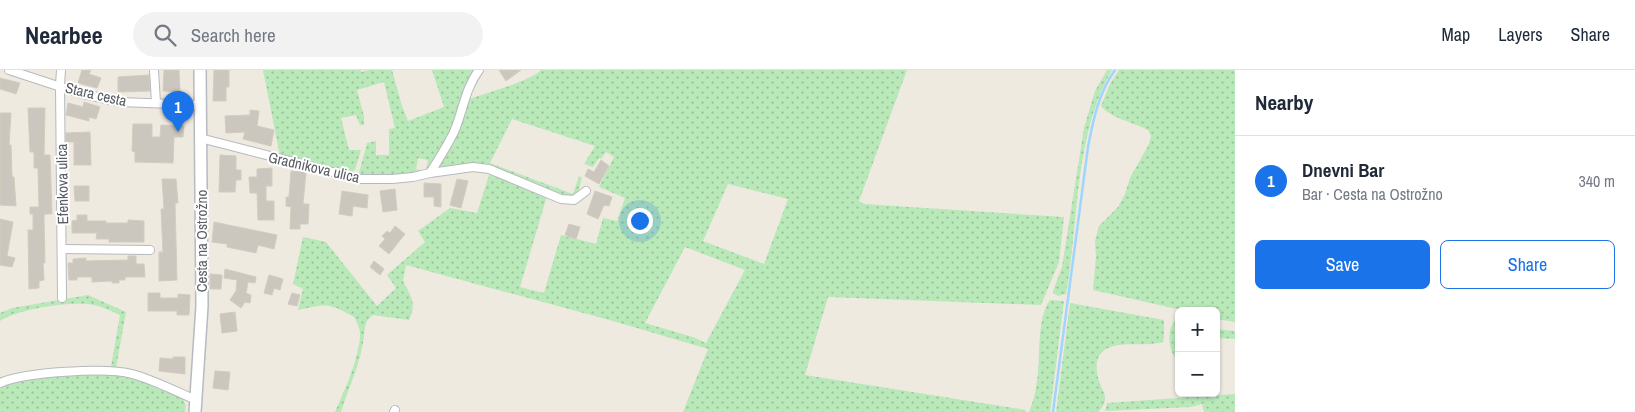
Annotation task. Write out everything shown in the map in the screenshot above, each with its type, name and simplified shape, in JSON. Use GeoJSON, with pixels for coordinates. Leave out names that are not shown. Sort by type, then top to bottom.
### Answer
{"type":"FeatureCollection","features":[{"type":"Feature","properties":{"kind":"street","name":"Stara cesta"},"geometry":{"type":"LineString","coordinates":[[9,70],[60,85],[79,93],[120,102],[199,105]]}},
{"type":"Feature","properties":{"kind":"street","name":"Efenkova ulica"},"geometry":{"type":"LineString","coordinates":[[62,70],[60,85],[62,298]]}},
{"type":"Feature","properties":{"kind":"street"},"geometry":{"type":"LineString","coordinates":[[154,70],[156,103]]}},
{"type":"Feature","properties":{"kind":"street","name":"Cesta na Ostrožno"},"geometry":{"type":"LineString","coordinates":[[195,412],[191,398],[202,306],[200,70]]}},
{"type":"Feature","properties":{"kind":"street"},"geometry":{"type":"LineString","coordinates":[[430,172],[454,131],[464,100],[479,70]]}},
{"type":"Feature","properties":{"kind":"street","name":"Gradnikova ulica"},"geometry":{"type":"LineString","coordinates":[[200,138],[360,179],[413,177],[430,172],[473,167],[489,170],[550,195],[570,201],[586,191]]}},
{"type":"Feature","properties":{"kind":"street"},"geometry":{"type":"LineString","coordinates":[[62,249],[150,250]]}},
{"type":"Feature","properties":{"kind":"street"},"geometry":{"type":"LineString","coordinates":[[0,383],[15,378],[84,370],[118,371],[143,378],[191,398]]}},
{"type":"Feature","properties":{"kind":"green space"},"geometry":{"type":"Polygon","coordinates":[[[263,70],[361,70],[361,72],[392,70],[408,121],[444,107],[432,70],[475,70],[450,136],[426,171],[428,160],[418,158],[416,169],[421,170],[421,172],[411,175],[363,177],[359,173],[367,143],[376,141],[376,155],[389,155],[389,129],[395,128],[384,82],[357,90],[364,116],[364,125],[360,125],[356,115],[341,118],[349,150],[361,150],[355,170],[350,173],[280,156],[263,70]]]}},
{"type":"Feature","properties":{"kind":"green space"},"geometry":{"type":"Polygon","coordinates":[[[541,70],[907,70],[859,201],[864,204],[1064,217],[1059,262],[1041,305],[828,297],[805,375],[1026,410],[1026,412],[683,412],[708,349],[613,321],[406,265],[403,281],[411,296],[413,305],[409,320],[373,315],[368,319],[358,365],[341,412],[335,412],[355,362],[360,332],[354,317],[338,309],[321,306],[298,310],[303,289],[293,284],[303,237],[326,242],[377,306],[396,288],[387,275],[425,242],[418,231],[450,208],[477,213],[490,172],[547,196],[520,287],[544,293],[561,235],[596,244],[603,218],[617,221],[625,198],[599,187],[614,157],[606,152],[593,167],[584,164],[595,146],[512,119],[490,163],[573,194],[579,176],[582,178],[578,193],[575,196],[566,198],[486,166],[441,169],[437,166],[466,100],[518,83],[541,70]],[[728,184],[703,241],[764,264],[788,199],[728,184]],[[685,247],[645,323],[693,337],[706,343],[745,270],[685,247]]]}},
{"type":"Feature","properties":{"kind":"green space"},"geometry":{"type":"Polygon","coordinates":[[[1107,70],[1112,70],[1100,95],[1084,150],[1066,294],[1058,296],[1053,293],[1062,267],[1084,128],[1095,91],[1107,70]]]}},
{"type":"Feature","properties":{"kind":"green space"},"geometry":{"type":"Polygon","coordinates":[[[1119,70],[1235,70],[1235,322],[1220,320],[1220,307],[1175,307],[1175,309],[1093,290],[1096,257],[1095,241],[1099,226],[1118,207],[1130,178],[1149,144],[1151,136],[1148,130],[1111,114],[1101,106],[1110,84],[1119,70]]]}},
{"type":"Feature","properties":{"kind":"green space"},"geometry":{"type":"Polygon","coordinates":[[[88,295],[126,312],[116,368],[111,367],[120,315],[96,305],[55,305],[18,313],[0,321],[0,313],[12,308],[88,295]]]}},
{"type":"Feature","properties":{"kind":"green space"},"geometry":{"type":"Polygon","coordinates":[[[1050,300],[1064,301],[1050,412],[1029,412],[1037,385],[1043,317],[1050,300]]]}},
{"type":"Feature","properties":{"kind":"green space"},"geometry":{"type":"Polygon","coordinates":[[[1070,303],[1164,320],[1163,342],[1114,346],[1100,354],[1097,363],[1097,373],[1105,398],[1103,406],[1098,412],[1056,412],[1070,303]]]}},
{"type":"Feature","properties":{"kind":"green space"},"geometry":{"type":"Polygon","coordinates":[[[1175,321],[1175,358],[1169,340],[1172,325],[1175,321]]]}},
{"type":"Feature","properties":{"kind":"green space"},"geometry":{"type":"Polygon","coordinates":[[[1220,329],[1235,331],[1235,339],[1220,338],[1220,329]]]}},
{"type":"Feature","properties":{"kind":"green space"},"geometry":{"type":"Polygon","coordinates":[[[103,371],[139,379],[182,398],[186,405],[185,412],[0,412],[0,387],[38,378],[103,371]]]}},
{"type":"Feature","properties":{"kind":"green space"},"geometry":{"type":"Polygon","coordinates":[[[1235,394],[1235,412],[1204,412],[1202,404],[1191,407],[1105,411],[1107,403],[1220,397],[1220,395],[1235,394]]]}},
{"type":"Feature","properties":{"kind":"building"},"geometry":{"type":"Polygon","coordinates":[[[82,70],[91,70],[89,74],[101,78],[97,88],[78,83],[82,70]]]}},
{"type":"Feature","properties":{"kind":"building"},"geometry":{"type":"Polygon","coordinates":[[[164,70],[179,70],[180,92],[163,91],[164,70]]]}},
{"type":"Feature","properties":{"kind":"building"},"geometry":{"type":"Polygon","coordinates":[[[214,70],[229,70],[229,87],[226,87],[226,101],[213,101],[214,70]]]}},
{"type":"Feature","properties":{"kind":"building"},"geometry":{"type":"Polygon","coordinates":[[[499,70],[521,70],[506,81],[499,70]]]}},
{"type":"Feature","properties":{"kind":"building"},"geometry":{"type":"Polygon","coordinates":[[[149,75],[150,91],[118,92],[118,77],[149,75]]]}},
{"type":"Feature","properties":{"kind":"building"},"geometry":{"type":"Polygon","coordinates":[[[0,78],[20,83],[16,94],[0,89],[0,78]]]}},
{"type":"Feature","properties":{"kind":"building"},"geometry":{"type":"Polygon","coordinates":[[[84,102],[100,107],[96,119],[89,117],[89,121],[66,115],[68,103],[83,107],[84,102]]]}},
{"type":"Feature","properties":{"kind":"building"},"geometry":{"type":"Polygon","coordinates":[[[28,108],[45,108],[44,155],[50,155],[52,214],[45,214],[44,216],[44,280],[39,281],[39,288],[29,289],[28,230],[33,230],[33,214],[30,214],[30,207],[39,207],[38,168],[34,168],[34,152],[30,152],[28,108]]]}},
{"type":"Feature","properties":{"kind":"building"},"geometry":{"type":"Polygon","coordinates":[[[250,110],[259,111],[257,126],[274,130],[271,146],[243,139],[245,132],[226,133],[225,116],[250,115],[250,110]]]}},
{"type":"Feature","properties":{"kind":"building"},"geometry":{"type":"Polygon","coordinates":[[[0,113],[11,113],[9,145],[11,145],[12,177],[14,177],[16,206],[0,205],[0,113]]]}},
{"type":"Feature","properties":{"kind":"building"},"geometry":{"type":"Polygon","coordinates":[[[133,124],[152,124],[152,137],[160,137],[161,125],[184,126],[183,137],[174,137],[173,163],[135,162],[135,152],[132,151],[133,124]]]}},
{"type":"Feature","properties":{"kind":"building"},"geometry":{"type":"Polygon","coordinates":[[[90,132],[91,165],[74,165],[74,142],[66,142],[66,133],[90,132]]]}},
{"type":"Feature","properties":{"kind":"building"},"geometry":{"type":"Polygon","coordinates":[[[220,155],[236,156],[236,170],[241,170],[241,180],[236,180],[235,192],[219,192],[220,155]]]}},
{"type":"Feature","properties":{"kind":"building"},"geometry":{"type":"Polygon","coordinates":[[[601,160],[609,166],[599,184],[585,176],[588,169],[594,172],[601,160]]]}},
{"type":"Feature","properties":{"kind":"building"},"geometry":{"type":"Polygon","coordinates":[[[272,168],[272,186],[266,186],[266,201],[274,201],[274,220],[258,220],[257,193],[250,193],[249,177],[257,177],[257,169],[272,168]]]}},
{"type":"Feature","properties":{"kind":"building"},"geometry":{"type":"Polygon","coordinates":[[[291,171],[306,172],[303,204],[309,204],[308,224],[300,224],[300,229],[290,229],[291,207],[286,206],[286,197],[289,197],[291,171]]]}},
{"type":"Feature","properties":{"kind":"building"},"geometry":{"type":"Polygon","coordinates":[[[162,179],[176,179],[178,203],[175,203],[177,280],[159,281],[159,252],[163,252],[161,209],[164,209],[162,179]]]}},
{"type":"Feature","properties":{"kind":"building"},"geometry":{"type":"Polygon","coordinates":[[[457,179],[468,181],[461,208],[450,205],[457,179]]]}},
{"type":"Feature","properties":{"kind":"building"},"geometry":{"type":"Polygon","coordinates":[[[424,183],[441,184],[441,207],[434,206],[434,197],[424,197],[424,183]]]}},
{"type":"Feature","properties":{"kind":"building"},"geometry":{"type":"Polygon","coordinates":[[[74,186],[89,186],[89,201],[75,201],[74,186]]]}},
{"type":"Feature","properties":{"kind":"building"},"geometry":{"type":"Polygon","coordinates":[[[395,189],[397,210],[383,212],[380,191],[395,189]]]}},
{"type":"Feature","properties":{"kind":"building"},"geometry":{"type":"Polygon","coordinates":[[[342,191],[368,195],[367,208],[353,206],[352,216],[339,214],[342,191]]]}},
{"type":"Feature","properties":{"kind":"building"},"geometry":{"type":"Polygon","coordinates":[[[595,191],[612,197],[609,206],[604,205],[598,219],[587,214],[595,191]]]}},
{"type":"Feature","properties":{"kind":"building"},"geometry":{"type":"Polygon","coordinates":[[[77,215],[87,215],[87,221],[106,221],[106,223],[128,223],[128,220],[144,221],[144,242],[109,242],[109,239],[96,239],[97,233],[72,233],[72,221],[77,220],[77,215]]]}},
{"type":"Feature","properties":{"kind":"building"},"geometry":{"type":"Polygon","coordinates":[[[0,219],[13,222],[7,256],[15,258],[12,267],[0,265],[0,219]]]}},
{"type":"Feature","properties":{"kind":"building"},"geometry":{"type":"Polygon","coordinates":[[[214,222],[277,235],[274,249],[258,245],[256,253],[227,247],[227,244],[212,242],[214,222]]]}},
{"type":"Feature","properties":{"kind":"building"},"geometry":{"type":"Polygon","coordinates":[[[569,224],[580,227],[576,239],[565,235],[569,224]]]}},
{"type":"Feature","properties":{"kind":"building"},"geometry":{"type":"Polygon","coordinates":[[[395,226],[405,234],[389,254],[379,246],[385,239],[382,236],[387,231],[390,233],[395,226]]]}},
{"type":"Feature","properties":{"kind":"building"},"geometry":{"type":"Polygon","coordinates":[[[128,256],[136,256],[136,264],[144,264],[145,277],[125,277],[125,280],[119,280],[119,283],[112,283],[112,281],[92,282],[92,277],[77,277],[77,280],[69,280],[68,263],[73,263],[73,259],[86,258],[86,261],[128,260],[128,256]]]}},
{"type":"Feature","properties":{"kind":"building"},"geometry":{"type":"Polygon","coordinates":[[[374,261],[384,269],[380,275],[370,267],[374,261]]]}},
{"type":"Feature","properties":{"kind":"building"},"geometry":{"type":"Polygon","coordinates":[[[225,269],[256,277],[255,283],[248,282],[246,293],[251,295],[250,303],[245,302],[241,308],[230,300],[236,291],[237,280],[224,278],[225,269]]]}},
{"type":"Feature","properties":{"kind":"building"},"geometry":{"type":"Polygon","coordinates":[[[210,274],[222,275],[221,289],[210,289],[210,274]]]}},
{"type":"Feature","properties":{"kind":"building"},"geometry":{"type":"Polygon","coordinates":[[[269,275],[283,279],[280,290],[274,288],[272,295],[264,293],[269,275]]]}},
{"type":"Feature","properties":{"kind":"building"},"geometry":{"type":"Polygon","coordinates":[[[148,293],[160,293],[160,298],[178,298],[178,294],[190,295],[189,315],[177,315],[177,311],[148,311],[148,293]]]}},
{"type":"Feature","properties":{"kind":"building"},"geometry":{"type":"Polygon","coordinates":[[[292,293],[300,295],[297,306],[288,304],[292,293]]]}},
{"type":"Feature","properties":{"kind":"building"},"geometry":{"type":"Polygon","coordinates":[[[235,312],[237,331],[222,333],[220,314],[235,312]]]}},
{"type":"Feature","properties":{"kind":"building"},"geometry":{"type":"Polygon","coordinates":[[[173,357],[185,357],[185,374],[159,371],[160,358],[173,359],[173,357]]]}},
{"type":"Feature","properties":{"kind":"building"},"geometry":{"type":"Polygon","coordinates":[[[215,371],[230,372],[228,390],[213,388],[215,371]]]}},
{"type":"Feature","properties":{"kind":"waterway"},"geometry":{"type":"LineString","coordinates":[[1053,412],[1088,147],[1101,97],[1115,70]]}},
{"type":"Feature","properties":{"kind":"place","name":"Dnevni Bar"},"geometry":{"type":"Point","coordinates":[178,132]}}]}
